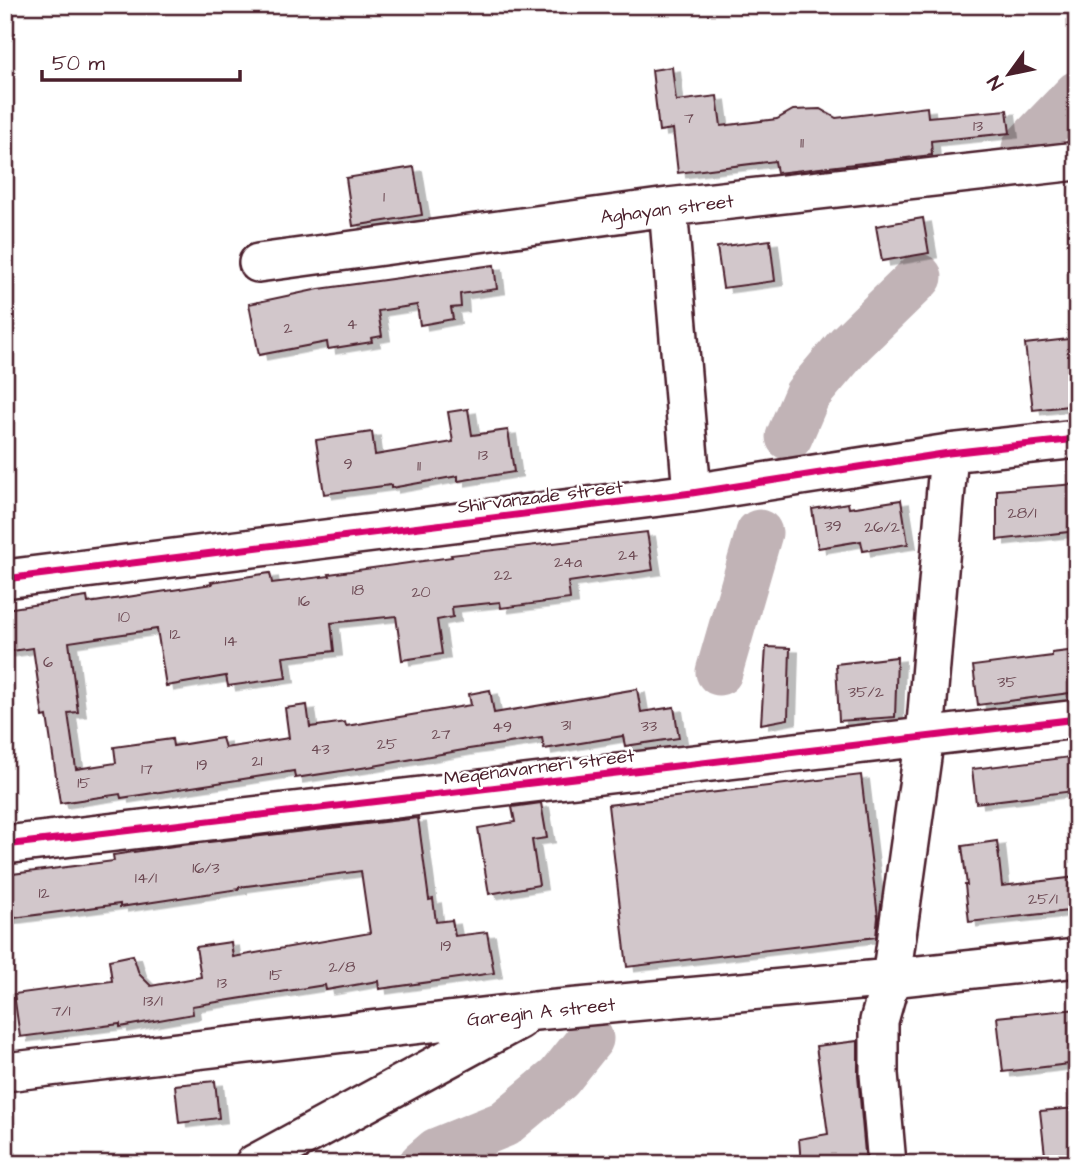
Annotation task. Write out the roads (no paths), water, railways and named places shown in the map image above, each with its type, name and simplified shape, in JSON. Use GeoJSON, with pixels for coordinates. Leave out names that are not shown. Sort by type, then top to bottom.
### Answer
{"type":"FeatureCollection","features":[{"type":"Feature","properties":{"kind":"street","name":"Aghayan street"},"geometry":{"type":"LineString","coordinates":[[258,263],[668,207],[1077,161]]}},
{"type":"Feature","properties":{"kind":"street"},"geometry":{"type":"LineString","coordinates":[[668,207],[692,493]]}},
{"type":"Feature","properties":{"kind":"street","name":"Shirvanzade street"},"geometry":{"type":"LineString","coordinates":[[5,579],[692,493],[949,453],[1077,439]]}},
{"type":"Feature","properties":{"kind":"street"},"geometry":{"type":"LineString","coordinates":[[887,1164],[879,1074],[879,1021],[891,978],[925,736],[949,453]]}},
{"type":"Feature","properties":{"kind":"street","name":"Meqenavarneri street"},"geometry":{"type":"LineString","coordinates":[[5,845],[1077,719]]}},
{"type":"Feature","properties":{"kind":"street","name":"Garegin A street"},"geometry":{"type":"LineString","coordinates":[[5,1072],[535,1011],[1077,958]]}},
{"type":"Feature","properties":{"kind":"street"},"geometry":{"type":"LineString","coordinates":[[254,1164],[535,1011]]}},
{"type":"Feature","properties":{"kind":"waterway"},"geometry":{"type":"LineString","coordinates":[[1025,148],[1077,94]]}},
{"type":"Feature","properties":{"kind":"waterway"},"geometry":{"type":"LineString","coordinates":[[789,437],[807,395],[850,344],[919,277]]}},
{"type":"Feature","properties":{"kind":"waterway"},"geometry":{"type":"LineString","coordinates":[[719,672],[759,533]]}},
{"type":"Feature","properties":{"kind":"waterway"},"geometry":{"type":"LineString","coordinates":[[422,1164],[437,1151],[504,1124],[559,1078],[590,1039]]}}]}
